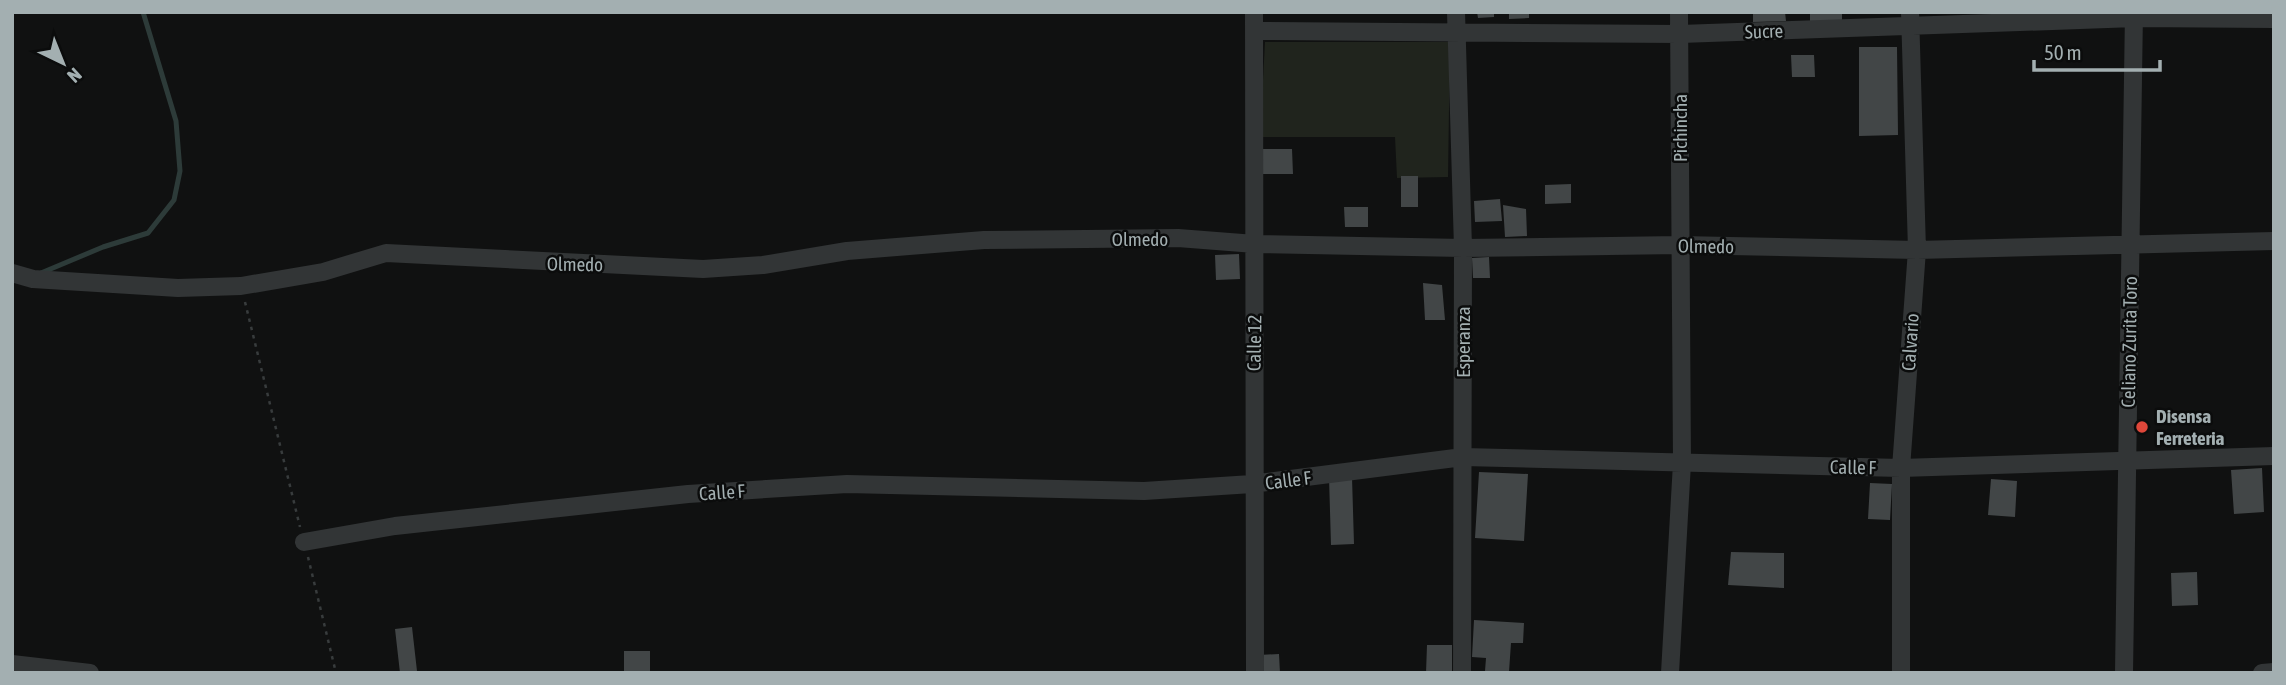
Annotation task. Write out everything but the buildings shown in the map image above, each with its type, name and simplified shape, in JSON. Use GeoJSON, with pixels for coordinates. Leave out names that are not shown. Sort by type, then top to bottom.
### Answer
{"type":"FeatureCollection","features":[{"type":"Feature","properties":{"kind":"street","name":"Esperanza"},"geometry":{"type":"LineString","coordinates":[[1456,12],[1463,248],[1462,673]]}},
{"type":"Feature","properties":{"kind":"street","name":"Pichincha"},"geometry":{"type":"LineString","coordinates":[[1670,673],[1682,463],[1679,12]]}},
{"type":"Feature","properties":{"kind":"street","name":"Sucre"},"geometry":{"type":"LineString","coordinates":[[1254,21],[1456,32],[1680,34],[1910,19],[2134,15],[2274,19]]}},
{"type":"Feature","properties":{"kind":"street","name":"Celiano Zurita Toro"},"geometry":{"type":"LineString","coordinates":[[2124,673],[2134,15]]}},
{"type":"Feature","properties":{"kind":"street","name":"Calvario"},"geometry":{"type":"LineString","coordinates":[[1901,673],[1901,468],[1917,250],[1910,19]]}},
{"type":"Feature","properties":{"kind":"street","name":"Calle 12"},"geometry":{"type":"LineString","coordinates":[[1254,21],[1252,484],[1255,673]]}},
{"type":"Feature","properties":{"kind":"street","name":"Olmedo"},"geometry":{"type":"LineString","coordinates":[[12,273],[33,279],[178,288],[241,286],[323,272],[387,253],[703,269],[763,265],[847,251],[984,240],[1178,238],[1255,244],[1463,248],[1680,245],[1917,250],[2274,242]]}},
{"type":"Feature","properties":{"kind":"street","name":"Calle F"},"geometry":{"type":"LineString","coordinates":[[304,542],[396,526],[688,494],[847,484],[1144,491],[1252,484],[1463,457],[1901,468],[2127,463],[2274,456]]}},
{"type":"Feature","properties":{"kind":"street"},"geometry":{"type":"LineString","coordinates":[[12,664],[90,673]]}},
{"type":"Feature","properties":{"kind":"street"},"geometry":{"type":"LineString","coordinates":[[2262,673],[2274,671]]}},
{"type":"Feature","properties":{"kind":"path"},"geometry":{"type":"LineString","coordinates":[[241,286],[336,673]]}},
{"type":"Feature","properties":{"kind":"shaded area"},"geometry":{"type":"Polygon","coordinates":[[[1265,42],[1450,42],[1448,177],[1397,178],[1395,137],[1260,137],[1265,42]]]}},
{"type":"Feature","properties":{"kind":"waterway"},"geometry":{"type":"LineString","coordinates":[[41,273],[103,247],[148,233],[174,200],[180,171],[176,121],[143,12]]}},
{"type":"Feature","properties":{"kind":"place","name":"Disensa Ferreteria"},"geometry":{"type":"Point","coordinates":[2142,427]}}]}
